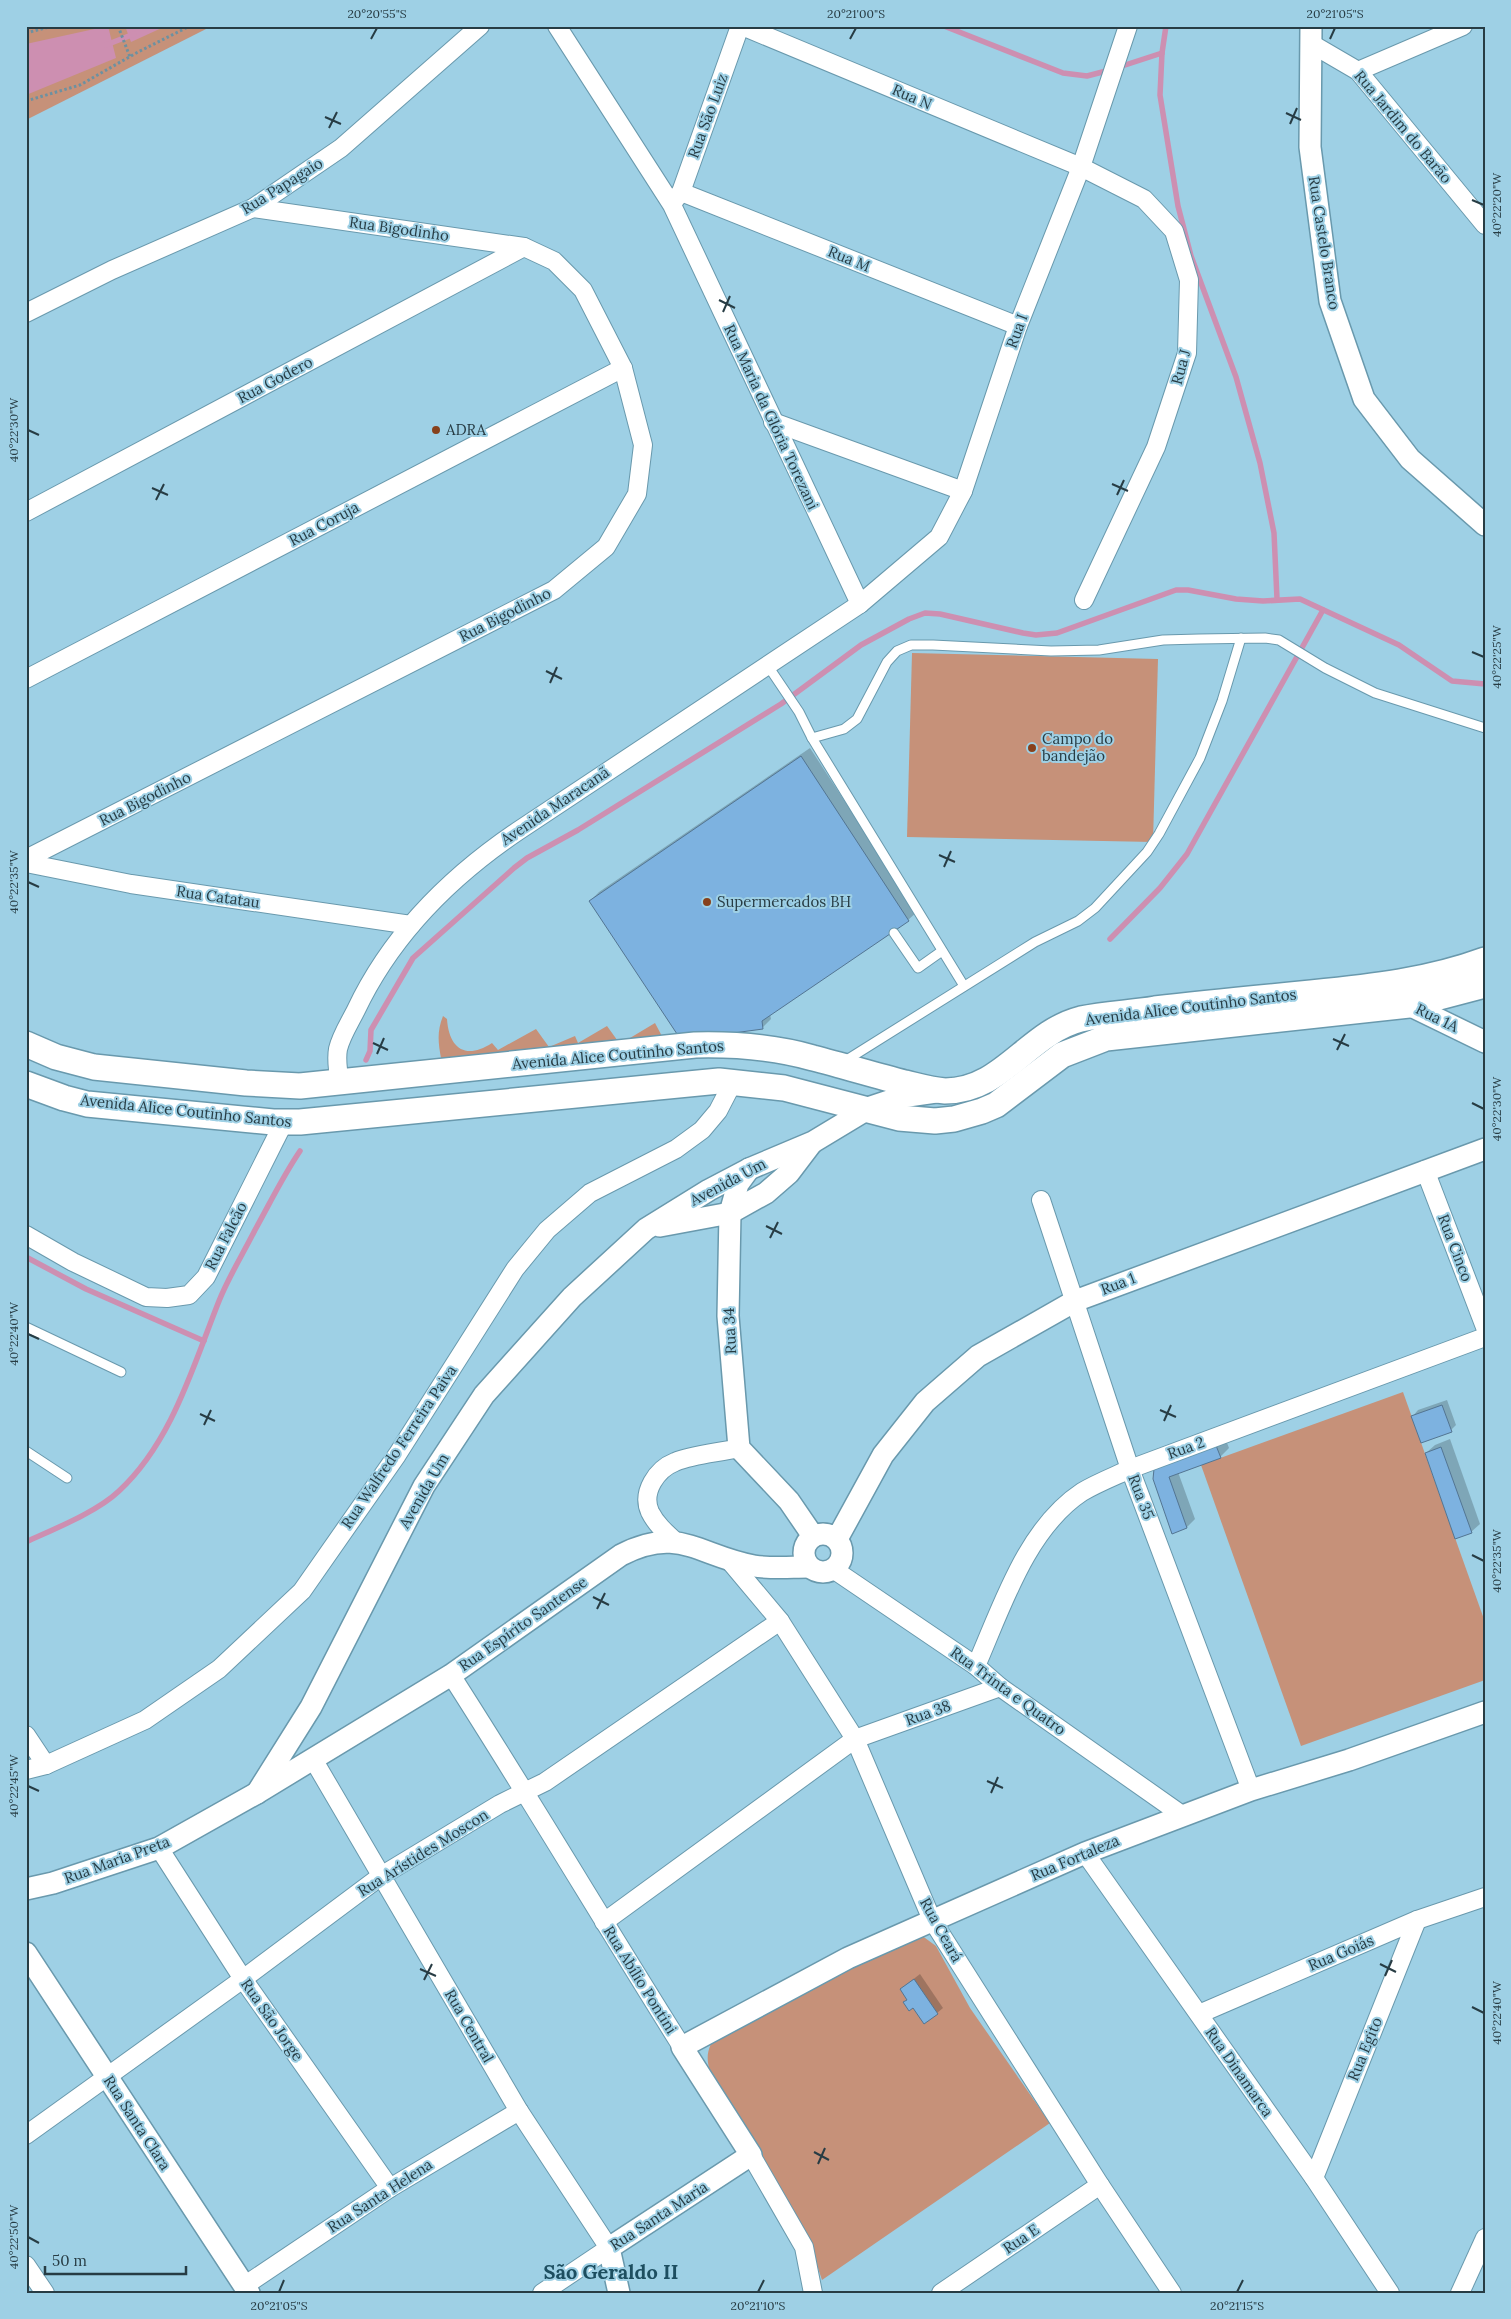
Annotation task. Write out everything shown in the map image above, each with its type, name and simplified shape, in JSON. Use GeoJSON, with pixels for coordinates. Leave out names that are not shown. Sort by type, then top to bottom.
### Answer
{"type":"FeatureCollection","features":[{"type":"Feature","properties":{"kind":"main road","name":"Avenida Alice Coutinho Santos"},"geometry":{"type":"LineString","coordinates":[[26,1044],[74,1063],[114,1070],[275,1085],[340,1083],[695,1045],[735,1045],[768,1048],[932,1090],[946,1091],[974,1086],[990,1078],[1004,1069],[1041,1037],[1054,1029],[1082,1019],[1196,1004],[1408,993],[1462,968],[1485,960]]}},
{"type":"Feature","properties":{"kind":"main road","name":"Avenida Alice Coutinho Santos"},"geometry":{"type":"LineString","coordinates":[[26,1084],[87,1104],[284,1122],[327,1121],[697,1082],[733,1082],[784,1088],[864,1111],[899,1118],[935,1121],[968,1116],[996,1105],[1062,1054],[1106,1038],[1408,993],[1485,985]]}},
{"type":"Feature","properties":{"kind":"street","name":"Rua Papagaio"},"geometry":{"type":"LineString","coordinates":[[26,313],[112,270],[253,208],[341,148],[480,26]]}},
{"type":"Feature","properties":{"kind":"street","name":"Rua Maria da Glória Torezani"},"geometry":{"type":"LineString","coordinates":[[557,26],[676,198],[773,422],[860,604]]}},
{"type":"Feature","properties":{"kind":"street","name":"Rua São Luiz"},"geometry":{"type":"LineString","coordinates":[[676,198],[741,26]]}},
{"type":"Feature","properties":{"kind":"street","name":"Rua N"},"geometry":{"type":"LineString","coordinates":[[741,26],[1081,167]]}},
{"type":"Feature","properties":{"kind":"street","name":"Rua I"},"geometry":{"type":"LineString","coordinates":[[860,604],[939,538],[963,491],[1018,326],[1081,167],[1128,26]]}},
{"type":"Feature","properties":{"kind":"street"},"geometry":{"type":"LineString","coordinates":[[1358,71],[1463,26]]}},
{"type":"Feature","properties":{"kind":"street","name":"Rua Jardim do Barão"},"geometry":{"type":"LineString","coordinates":[[1311,34],[1358,71],[1484,221]]}},
{"type":"Feature","properties":{"kind":"street","name":"Rua Castelo Branco"},"geometry":{"type":"LineString","coordinates":[[1311,34],[1310,147],[1330,301],[1364,399],[1410,459],[1485,525]]}},
{"type":"Feature","properties":{"kind":"street","name":"Rua J"},"geometry":{"type":"LineString","coordinates":[[1081,167],[1144,199],[1174,231],[1189,280],[1187,353],[1156,447],[1084,600]]}},
{"type":"Feature","properties":{"kind":"street","name":"Rua M"},"geometry":{"type":"LineString","coordinates":[[676,198],[1018,326]]}},
{"type":"Feature","properties":{"kind":"street","name":"Rua Bigodinho"},"geometry":{"type":"LineString","coordinates":[[26,859],[554,590],[606,547],[637,494],[643,445],[623,368],[583,290],[554,261],[524,246],[253,208]]}},
{"type":"Feature","properties":{"kind":"street","name":"Rua Godero"},"geometry":{"type":"LineString","coordinates":[[26,512],[524,246]]}},
{"type":"Feature","properties":{"kind":"street","name":"Rua Coruja"},"geometry":{"type":"LineString","coordinates":[[26,679],[623,368]]}},
{"type":"Feature","properties":{"kind":"street"},"geometry":{"type":"LineString","coordinates":[[773,422],[963,491]]}},
{"type":"Feature","properties":{"kind":"street","name":"Avenida Maracanã"},"geometry":{"type":"LineString","coordinates":[[340,1083],[337,1058],[339,1048],[347,1028],[372,980],[411,925],[438,895],[490,850],[860,604]]}},
{"type":"Feature","properties":{"kind":"street","name":"Rua Catatau"},"geometry":{"type":"LineString","coordinates":[[26,863],[132,884],[411,925]]}},
{"type":"Feature","properties":{"kind":"street","name":"Rua 1A"},"geometry":{"type":"LineString","coordinates":[[1408,993],[1485,1042]]}},
{"type":"Feature","properties":{"kind":"street","name":"Rua Walfredo Ferreira Paiva"},"geometry":{"type":"LineString","coordinates":[[26,1770],[46,1764],[145,1720],[219,1670],[302,1591],[397,1454],[515,1270],[547,1230],[590,1193],[676,1149],[702,1130],[718,1111],[733,1082]]}},
{"type":"Feature","properties":{"kind":"street","name":"Avenida Um"},"geometry":{"type":"LineString","coordinates":[[257,1793],[311,1707],[424,1486],[484,1395],[572,1297],[646,1229],[709,1190],[749,1168],[813,1142],[864,1111],[901,1097],[946,1091]]}},
{"type":"Feature","properties":{"kind":"street","name":"Rua Falcão"},"geometry":{"type":"LineString","coordinates":[[26,1235],[73,1262],[146,1297],[167,1298],[189,1295],[206,1277],[284,1122]]}},
{"type":"Feature","properties":{"kind":"street","name":"Avenida Um"},"geometry":{"type":"LineString","coordinates":[[646,1229],[730,1214],[766,1193],[789,1173],[813,1142]]}},
{"type":"Feature","properties":{"kind":"street","name":"Rua 1"},"geometry":{"type":"LineString","coordinates":[[837,1539],[883,1455],[925,1402],[978,1356],[1074,1301],[1485,1149]]}},
{"type":"Feature","properties":{"kind":"street","name":"Rua 34"},"geometry":{"type":"LineString","coordinates":[[739,1448],[728,1316],[730,1214],[736,1189],[749,1168]]}},
{"type":"Feature","properties":{"kind":"street","name":"Rua Cinco"},"geometry":{"type":"LineString","coordinates":[[1425,1170],[1485,1327]]}},
{"type":"Feature","properties":{"kind":"street","name":"Rua 35"},"geometry":{"type":"LineString","coordinates":[[1041,1200],[1130,1469],[1251,1790]]}},
{"type":"Feature","properties":{"kind":"street","name":"Rua 2"},"geometry":{"type":"LineString","coordinates":[[976,1666],[1020,1566],[1047,1524],[1082,1493],[1130,1469],[1485,1337]]}},
{"type":"Feature","properties":{"kind":"street"},"geometry":{"type":"LineString","coordinates":[[675,1541],[658,1526],[649,1510],[649,1492],[654,1477],[665,1466],[676,1461],[739,1448],[789,1501],[812,1536]]}},
{"type":"Feature","properties":{"kind":"street"},"geometry":{"type":"LineString","coordinates":[[821,1533],[829,1534],[837,1539],[841,1546],[842,1555],[839,1563],[833,1569],[825,1572],[816,1571],[809,1566],[804,1559],[804,1550],[806,1542],[812,1536],[821,1533]]}},
{"type":"Feature","properties":{"kind":"street","name":"Rua Espírito Santense"},"geometry":{"type":"LineString","coordinates":[[257,1793],[451,1675],[620,1555],[636,1547],[658,1541],[675,1541],[754,1566],[809,1566]]}},
{"type":"Feature","properties":{"kind":"street","name":"Rua Ceará"},"geometry":{"type":"LineString","coordinates":[[728,1559],[780,1621],[855,1739],[932,1920],[1100,2185],[1172,2293]]}},
{"type":"Feature","properties":{"kind":"street","name":"Rua Trinta e Quatro"},"geometry":{"type":"LineString","coordinates":[[833,1569],[976,1666],[1000,1687],[1182,1815]]}},
{"type":"Feature","properties":{"kind":"street","name":"Rua Arístides Moscon"},"geometry":{"type":"LineString","coordinates":[[26,2135],[243,1980],[381,1876],[500,1804],[545,1782],[780,1621]]}},
{"type":"Feature","properties":{"kind":"street","name":"Rua Abílio Pontini"},"geometry":{"type":"LineString","coordinates":[[451,1675],[526,1792],[604,1922],[751,2155],[804,2248],[813,2293]]}},
{"type":"Feature","properties":{"kind":"street","name":"Rua 38"},"geometry":{"type":"LineString","coordinates":[[855,1739],[1000,1687]]}},
{"type":"Feature","properties":{"kind":"street","name":"Rua Fortaleza"},"geometry":{"type":"LineString","coordinates":[[682,2047],[848,1958],[1085,1853],[1251,1790],[1349,1760],[1485,1712]]}},
{"type":"Feature","properties":{"kind":"street"},"geometry":{"type":"LineString","coordinates":[[26,1735],[46,1764]]}},
{"type":"Feature","properties":{"kind":"street"},"geometry":{"type":"LineString","coordinates":[[604,1922],[855,1739]]}},
{"type":"Feature","properties":{"kind":"street","name":"Rua Central"},"geometry":{"type":"LineString","coordinates":[[313,1759],[519,2111],[610,2248],[619,2293]]}},
{"type":"Feature","properties":{"kind":"street","name":"Rua Maria Preta"},"geometry":{"type":"LineString","coordinates":[[26,1890],[159,1848],[257,1793]]}},
{"type":"Feature","properties":{"kind":"street","name":"Rua São Jorge"},"geometry":{"type":"LineString","coordinates":[[159,1848],[243,1980],[390,2188]]}},
{"type":"Feature","properties":{"kind":"street","name":"Rua Dinamarca"},"geometry":{"type":"LineString","coordinates":[[1085,1853],[1314,2178],[1390,2293]]}},
{"type":"Feature","properties":{"kind":"street","name":"Rua Goiás"},"geometry":{"type":"LineString","coordinates":[[1198,2014],[1417,1920],[1485,1897]]}},
{"type":"Feature","properties":{"kind":"street","name":"Rua Egito"},"geometry":{"type":"LineString","coordinates":[[1314,2178],[1417,1920]]}},
{"type":"Feature","properties":{"kind":"street","name":"Rua Santa Clara"},"geometry":{"type":"LineString","coordinates":[[26,1953],[246,2290]]}},
{"type":"Feature","properties":{"kind":"street","name":"Rua Santa Helena"},"geometry":{"type":"LineString","coordinates":[[246,2290],[390,2188],[519,2111]]}},
{"type":"Feature","properties":{"kind":"street","name":"Rua Santa Maria"},"geometry":{"type":"LineString","coordinates":[[542,2293],[751,2155]]}},
{"type":"Feature","properties":{"kind":"street","name":"Rua E"},"geometry":{"type":"LineString","coordinates":[[941,2293],[1100,2185]]}},
{"type":"Feature","properties":{"kind":"street"},"geometry":{"type":"LineString","coordinates":[[1460,2293],[1485,2238]]}},
{"type":"Feature","properties":{"kind":"street"},"geometry":{"type":"LineString","coordinates":[[26,2265],[45,2293]]}},
{"type":"Feature","properties":{"kind":"lane"},"geometry":{"type":"LineString","coordinates":[[812,738],[844,729],[857,719],[887,662],[897,651],[911,645],[1050,651],[1099,650],[1163,640],[1241,638],[1265,638],[1284,642],[1325,668],[1376,693],[1485,728]]}},
{"type":"Feature","properties":{"kind":"lane"},"geometry":{"type":"LineString","coordinates":[[838,1065],[1035,942],[1078,921],[1095,908],[1147,852],[1159,834],[1200,758],[1222,701],[1241,638]]}},
{"type":"Feature","properties":{"kind":"lane"},"geometry":{"type":"LineString","coordinates":[[768,666],[798,712],[964,986]]}},
{"type":"Feature","properties":{"kind":"lane"},"geometry":{"type":"LineString","coordinates":[[894,932],[918,968],[942,951]]}},
{"type":"Feature","properties":{"kind":"lane"},"geometry":{"type":"LineString","coordinates":[[26,1327],[121,1372]]}},
{"type":"Feature","properties":{"kind":"lane"},"geometry":{"type":"LineString","coordinates":[[26,1451],[67,1478]]}},
{"type":"Feature","properties":{"kind":"path"},"geometry":{"type":"LineString","coordinates":[[26,33],[53,26]]}},
{"type":"Feature","properties":{"kind":"path"},"geometry":{"type":"LineString","coordinates":[[118,26],[130,57]]}},
{"type":"Feature","properties":{"kind":"path"},"geometry":{"type":"LineString","coordinates":[[26,102],[80,85],[190,26]]}},
{"type":"Feature","properties":{"kind":"shaded area"},"geometry":{"type":"Polygon","coordinates":[[[26,26],[212,26],[26,120],[26,26]]]}},
{"type":"Feature","properties":{"kind":"shaded area"},"geometry":{"type":"Polygon","coordinates":[[[108,26],[116,58],[26,95],[26,44],[108,26]]]}},
{"type":"Feature","properties":{"kind":"shaded area"},"geometry":{"type":"Polygon","coordinates":[[[125,26],[166,26],[131,42],[125,26]]]}},
{"type":"Feature","properties":{"kind":"shaded area","name":"Campo do bandejão"},"geometry":{"type":"Polygon","coordinates":[[[912,653],[1158,659],[1153,842],[907,837],[912,653]]]}},
{"type":"Feature","properties":{"kind":"shaded area"},"geometry":{"type":"Polygon","coordinates":[[[443,1016],[447,1019],[448,1029],[455,1044],[460,1049],[467,1051],[474,1051],[492,1043],[498,1050],[536,1029],[549,1047],[575,1036],[578,1043],[607,1026],[620,1044],[655,1023],[664,1040],[446,1060],[441,1058],[439,1042],[439,1032],[443,1016]]]}},
{"type":"Feature","properties":{"kind":"shaded area"},"geometry":{"type":"Polygon","coordinates":[[[1403,1392],[1485,1622],[1485,1680],[1301,1746],[1201,1465],[1403,1392]]]}},
{"type":"Feature","properties":{"kind":"shaded area"},"geometry":{"type":"Polygon","coordinates":[[[921,1935],[936,1946],[970,2008],[1050,2123],[822,2280],[808,2238],[712,2076],[708,2062],[709,2050],[713,2039],[721,2028],[921,1935]]]}},
{"type":"Feature","properties":{"kind":"building"},"geometry":{"type":"Polygon","coordinates":[[[801,756],[909,921],[762,1021],[763,1029],[681,1040],[589,901],[801,756]]]}},
{"type":"Feature","properties":{"kind":"building"},"geometry":{"type":"Polygon","coordinates":[[[1442,1405],[1452,1432],[1421,1443],[1411,1416],[1442,1405]]]}},
{"type":"Feature","properties":{"kind":"building"},"geometry":{"type":"Polygon","coordinates":[[[1215,1443],[1221,1458],[1169,1477],[1187,1528],[1172,1534],[1153,1479],[1154,1469],[1215,1443]]]}},
{"type":"Feature","properties":{"kind":"building"},"geometry":{"type":"Polygon","coordinates":[[[1441,1447],[1472,1533],[1455,1539],[1425,1453],[1441,1447]]]}},
{"type":"Feature","properties":{"kind":"building"},"geometry":{"type":"Polygon","coordinates":[[[914,1979],[938,2014],[924,2024],[913,2008],[909,2011],[903,2002],[907,2000],[900,1989],[914,1979]]]}},
{"type":"Feature","properties":{"kind":"waterway"},"geometry":{"type":"LineString","coordinates":[[944,26],[1063,73],[1087,76],[1110,70]]}},
{"type":"Feature","properties":{"kind":"waterway"},"geometry":{"type":"LineString","coordinates":[[1166,26],[1162,53],[1160,95],[1178,206],[1191,256],[1236,377],[1260,463],[1274,533],[1277,599]]}},
{"type":"Feature","properties":{"kind":"waterway"},"geometry":{"type":"LineString","coordinates":[[106,45],[134,34]]}},
{"type":"Feature","properties":{"kind":"waterway"},"geometry":{"type":"LineString","coordinates":[[1119,67],[1162,53]]}},
{"type":"Feature","properties":{"kind":"waterway"},"geometry":{"type":"LineString","coordinates":[[366,1060],[370,1051],[371,1030],[413,958],[514,868],[527,858],[578,830],[781,704],[861,645],[909,619],[925,613],[940,614],[1036,635],[1057,633],[1176,590],[1188,590],[1236,599],[1263,601],[1300,599],[1399,645],[1452,681],[1485,684]]}},
{"type":"Feature","properties":{"kind":"waterway"},"geometry":{"type":"LineString","coordinates":[[1110,939],[1160,888],[1187,854],[1323,610]]}},
{"type":"Feature","properties":{"kind":"waterway"},"geometry":{"type":"LineString","coordinates":[[26,1542],[75,1520],[110,1499],[137,1471],[153,1450],[179,1402],[227,1283],[300,1151]]}},
{"type":"Feature","properties":{"kind":"waterway"},"geometry":{"type":"LineString","coordinates":[[26,1257],[86,1289],[204,1341]]}},
{"type":"Feature","properties":{"kind":"place","name":"ADRA"},"geometry":{"type":"Point","coordinates":[436,430]}},
{"type":"Feature","properties":{"kind":"place","name":"Campo do bandejão"},"geometry":{"type":"Point","coordinates":[1032,748]}},
{"type":"Feature","properties":{"kind":"place","name":"Supermercados BH"},"geometry":{"type":"Point","coordinates":[707,902]}},
{"type":"Feature","properties":{"kind":"district","name":"São Geraldo II"},"geometry":{"type":"Point","coordinates":[611,2272]}}]}
